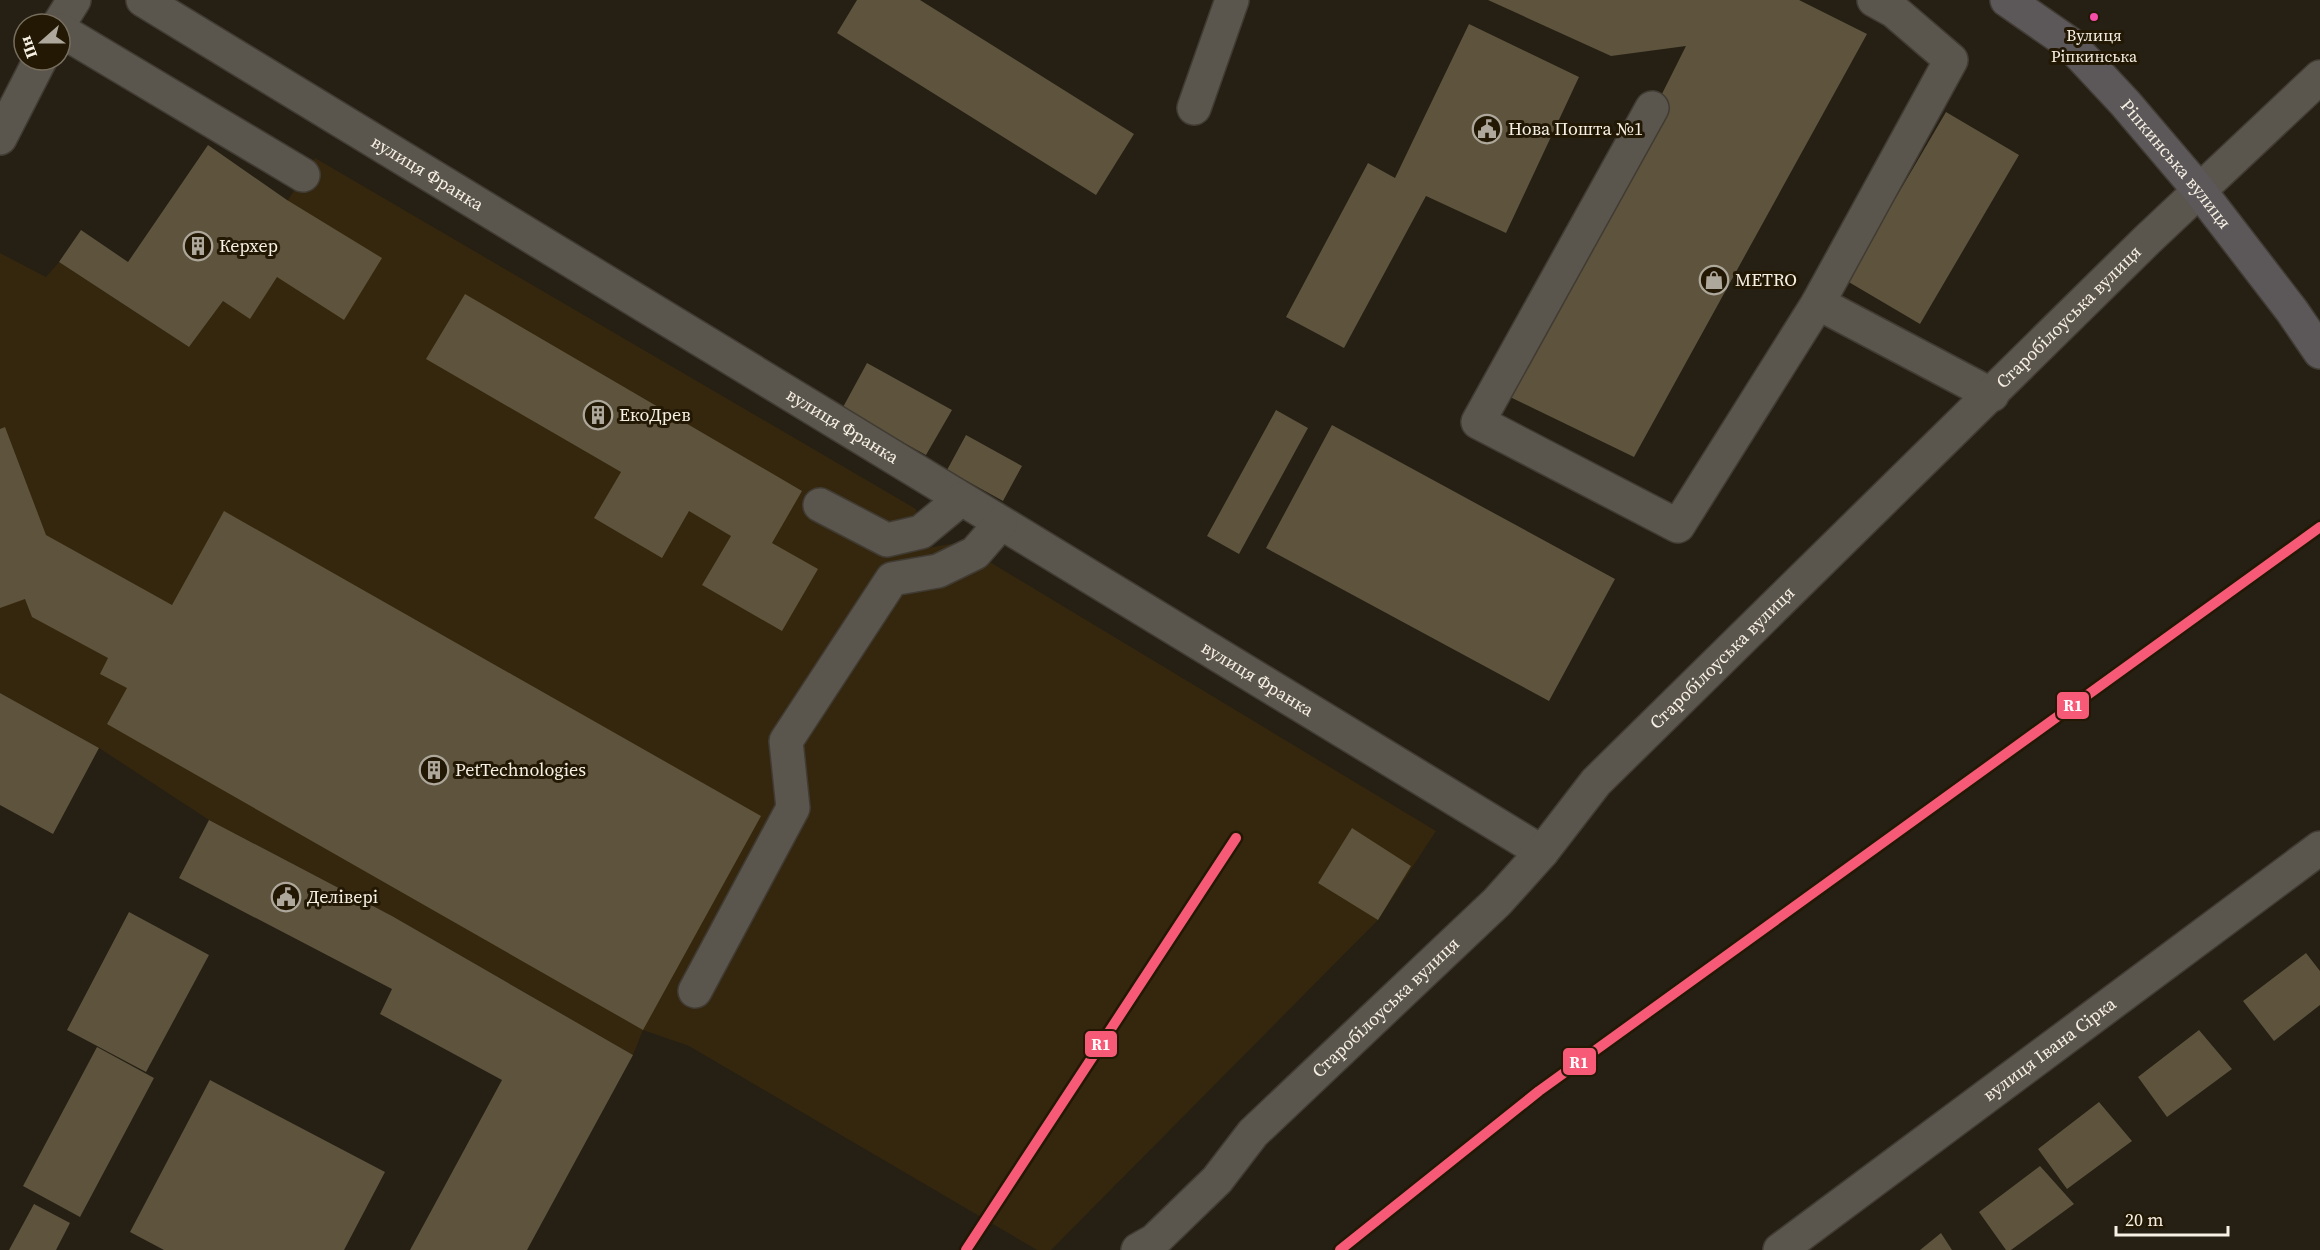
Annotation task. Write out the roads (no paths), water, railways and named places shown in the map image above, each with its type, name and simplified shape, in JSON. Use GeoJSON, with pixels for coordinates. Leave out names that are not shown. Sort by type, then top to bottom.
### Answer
{"type":"FeatureCollection","features":[{"type":"Feature","properties":{"kind":"main road","name":"Ріпкинська вулиця"},"geometry":{"type":"LineString","coordinates":[[2007,0],[2069,43],[2125,103],[2199,190],[2292,311],[2320,352]]}},
{"type":"Feature","properties":{"kind":"street","name":"вулиця Франка"},"geometry":{"type":"LineString","coordinates":[[143,0],[1542,852]]}},
{"type":"Feature","properties":{"kind":"street"},"geometry":{"type":"LineString","coordinates":[[1194,108],[1232,0]]}},
{"type":"Feature","properties":{"kind":"street"},"geometry":{"type":"LineString","coordinates":[[1652,108],[1478,422],[1678,526],[1818,303],[1951,60],[1894,11],[1874,0]]}},
{"type":"Feature","properties":{"kind":"street"},"geometry":{"type":"LineString","coordinates":[[72,37],[303,175]]}},
{"type":"Feature","properties":{"kind":"street"},"geometry":{"type":"LineString","coordinates":[[0,138],[34,72]]}},
{"type":"Feature","properties":{"kind":"street","name":"Старобілоуська вулиця"},"geometry":{"type":"LineString","coordinates":[[1138,1250],[1154,1241],[1216,1180],[1253,1133],[1497,902],[1542,852],[1596,782],[2199,190],[2320,77]]}},
{"type":"Feature","properties":{"kind":"street"},"geometry":{"type":"LineString","coordinates":[[1818,303],[1992,395]]}},
{"type":"Feature","properties":{"kind":"street"},"geometry":{"type":"LineString","coordinates":[[820,505],[887,540],[921,532],[961,499]]}},
{"type":"Feature","properties":{"kind":"street"},"geometry":{"type":"LineString","coordinates":[[695,991],[793,808],[786,741],[892,579],[938,571],[975,553],[1001,523]]}},
{"type":"Feature","properties":{"kind":"street","name":"вулиця Івана Сірка"},"geometry":{"type":"LineString","coordinates":[[1780,1250],[2320,848]]}},
{"type":"Feature","properties":{"kind":"place","name":"Вулиця Ріпкинська"},"geometry":{"type":"Point","coordinates":[2094,17]}},
{"type":"Feature","properties":{"kind":"place","name":"Нова Пошта №1"},"geometry":{"type":"Point","coordinates":[1487,129]}},
{"type":"Feature","properties":{"kind":"place","name":"Керхер"},"geometry":{"type":"Point","coordinates":[198,246]}},
{"type":"Feature","properties":{"kind":"place","name":"METRO"},"geometry":{"type":"Point","coordinates":[1714,280]}},
{"type":"Feature","properties":{"kind":"place","name":"ЕкоДрев"},"geometry":{"type":"Point","coordinates":[598,415]}},
{"type":"Feature","properties":{"kind":"place","name":"PetTechnologies"},"geometry":{"type":"Point","coordinates":[434,770]}},
{"type":"Feature","properties":{"kind":"place","name":"Делівері"},"geometry":{"type":"Point","coordinates":[286,897]}}]}
